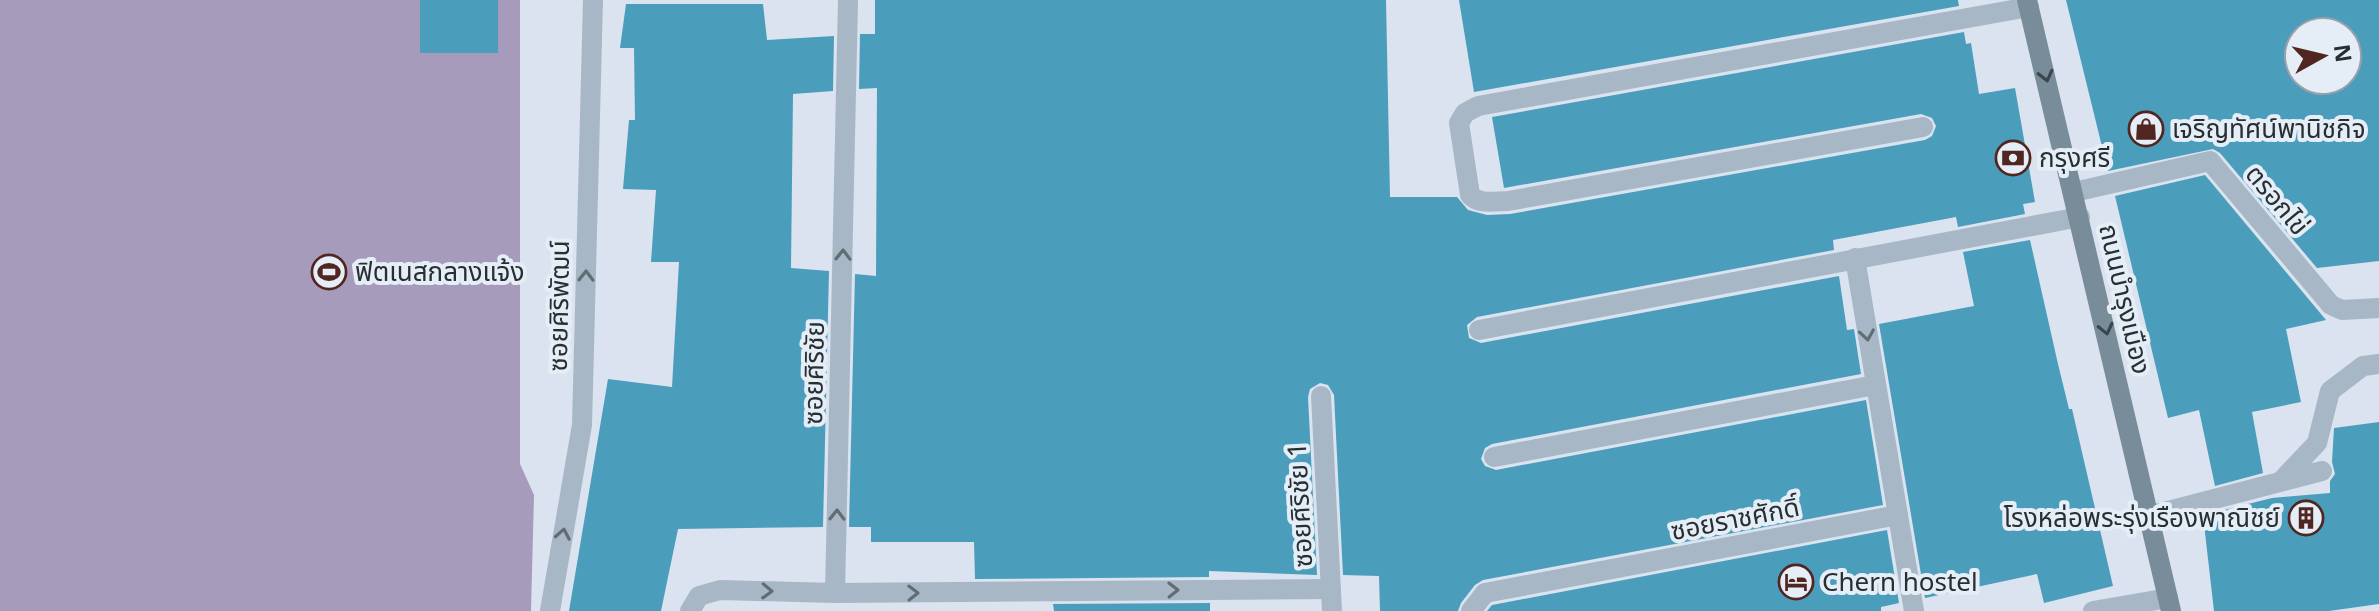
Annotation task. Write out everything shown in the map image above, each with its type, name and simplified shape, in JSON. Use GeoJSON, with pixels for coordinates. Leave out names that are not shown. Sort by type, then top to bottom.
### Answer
{"type":"FeatureCollection","features":[{"type":"Feature","properties":{"kind":"main road","name":"ถนนบำรุงเมือง"},"geometry":{"type":"LineString","coordinates":[[2028,4],[2169,604]]}},
{"type":"Feature","properties":{"kind":"street","name":"ซอยศิริพัฒน์"},"geometry":{"type":"LineString","coordinates":[[550,611],[582,425],[593,0]]}},
{"type":"Feature","properties":{"kind":"street","name":"ซอยศิริชัย"},"geometry":{"type":"LineString","coordinates":[[835,593],[848,0]]}},
{"type":"Feature","properties":{"kind":"street"},"geometry":{"type":"LineString","coordinates":[[1923,127],[1523,198],[1483,202],[1470,195],[1459,123],[1465,113],[1478,106],[2028,4]]}},
{"type":"Feature","properties":{"kind":"street","name":"ตรอกไข่"},"geometry":{"type":"LineString","coordinates":[[2074,192],[2210,161],[2331,305],[2342,310],[2379,308]]}},
{"type":"Feature","properties":{"kind":"street"},"geometry":{"type":"LineString","coordinates":[[1479,330],[2080,217]]}},
{"type":"Feature","properties":{"kind":"street"},"geometry":{"type":"LineString","coordinates":[[1855,258],[1914,611]]}},
{"type":"Feature","properties":{"kind":"street"},"geometry":{"type":"LineString","coordinates":[[2282,480],[2317,443],[2330,391],[2363,366],[2379,364]]}},
{"type":"Feature","properties":{"kind":"street"},"geometry":{"type":"LineString","coordinates":[[1494,457],[1875,385]]}},
{"type":"Feature","properties":{"kind":"street","name":"ซอยศิริชัย 1"},"geometry":{"type":"LineString","coordinates":[[1321,396],[1332,611]]}},
{"type":"Feature","properties":{"kind":"street"},"geometry":{"type":"LineString","coordinates":[[2149,516],[2322,471]]}},
{"type":"Feature","properties":{"kind":"street","name":"ซอยราชศักดิ์"},"geometry":{"type":"LineString","coordinates":[[1471,611],[1485,593],[1898,515]]}},
{"type":"Feature","properties":{"kind":"street"},"geometry":{"type":"LineString","coordinates":[[690,611],[699,596],[720,590],[835,593],[1331,589]]}},
{"type":"Feature","properties":{"kind":"street"},"geometry":{"type":"LineString","coordinates":[[2093,611],[2169,604]]}},
{"type":"Feature","properties":{"kind":"shaded area"},"geometry":{"type":"Polygon","coordinates":[[[0,0],[520,0],[520,464],[534,495],[531,611],[0,611],[0,0]]]}},
{"type":"Feature","properties":{"kind":"building"},"geometry":{"type":"Polygon","coordinates":[[[420,0],[498,0],[498,53],[420,53],[420,0]]]}},
{"type":"Feature","properties":{"kind":"building"},"geometry":{"type":"Polygon","coordinates":[[[875,0],[1386,0],[1390,197],[1457,197],[1468,210],[1487,215],[1510,214],[1925,140],[1932,136],[1936,126],[1932,118],[1921,114],[1504,188],[1492,117],[1964,32],[1966,44],[1971,43],[1979,94],[2015,88],[2035,202],[2023,204],[2025,214],[1958,227],[1956,217],[1833,240],[1834,250],[1477,317],[1467,325],[1469,338],[1481,343],[1839,276],[1847,330],[1854,329],[1861,374],[1492,444],[1485,448],[1481,459],[1485,466],[1496,470],[1866,400],[1883,505],[1483,580],[1475,585],[1458,611],[1380,611],[1379,576],[1343,575],[1334,395],[1328,385],[1320,383],[1310,389],[1308,397],[1317,575],[1209,571],[1209,577],[975,579],[974,542],[871,542],[871,527],[849,527],[855,274],[876,276],[877,88],[859,89],[860,34],[875,34],[875,0]]]}},
{"type":"Feature","properties":{"kind":"building"},"geometry":{"type":"Polygon","coordinates":[[[1459,0],[1958,0],[1959,6],[1474,92],[1459,0]]]}},
{"type":"Feature","properties":{"kind":"building"},"geometry":{"type":"Polygon","coordinates":[[[2066,0],[2379,0],[2379,261],[2317,268],[2220,153],[2213,149],[2108,171],[2066,0]]]}},
{"type":"Feature","properties":{"kind":"building"},"geometry":{"type":"Polygon","coordinates":[[[626,4],[763,4],[767,40],[834,36],[833,91],[793,94],[791,268],[829,271],[823,527],[678,529],[661,611],[569,611],[608,379],[672,387],[679,262],[651,262],[656,190],[623,189],[629,120],[635,120],[634,48],[620,48],[626,4]]]}},
{"type":"Feature","properties":{"kind":"building"},"geometry":{"type":"Polygon","coordinates":[[[2205,175],[2326,320],[2286,329],[2301,402],[2252,412],[2263,473],[2215,486],[2199,410],[2168,418],[2115,196],[2205,175]]]}},
{"type":"Feature","properties":{"kind":"building"},"geometry":{"type":"Polygon","coordinates":[[[2030,240],[2113,586],[2044,603],[2037,574],[1925,598],[1879,324],[1974,306],[1963,252],[2030,240]]]}},
{"type":"Feature","properties":{"kind":"building","name":"โรงหล่อพระรุ่งเรืองพาณิชย์"},"geometry":{"type":"Polygon","coordinates":[[[2379,422],[2379,604],[2329,611],[2214,611],[2204,524],[2222,520],[2220,511],[2272,498],[2330,493],[2330,481],[2335,474],[2332,462],[2334,428],[2379,422]]]}},
{"type":"Feature","properties":{"kind":"building"},"geometry":{"type":"Polygon","coordinates":[[[1887,530],[1899,603],[1881,607],[1881,611],[1487,611],[1492,605],[1887,530]]]}},
{"type":"Feature","properties":{"kind":"building"},"geometry":{"type":"Polygon","coordinates":[[[1210,603],[1210,611],[1054,611],[1053,604],[1210,603]]]}},
{"type":"Feature","properties":{"kind":"place","name":"เจริญทัศน์พานิชกิจ"},"geometry":{"type":"Point","coordinates":[2146,129]}},
{"type":"Feature","properties":{"kind":"place","name":"กรุงศรี"},"geometry":{"type":"Point","coordinates":[2013,158]}},
{"type":"Feature","properties":{"kind":"place","name":"ฟิตเนสกลางแจ้ง"},"geometry":{"type":"Point","coordinates":[329,272]}},
{"type":"Feature","properties":{"kind":"place","name":"โรงหล่อพระรุ่งเรืองพาณิชย์"},"geometry":{"type":"Point","coordinates":[2306,518]}},
{"type":"Feature","properties":{"kind":"place","name":"Chern hostel"},"geometry":{"type":"Point","coordinates":[1796,582]}}]}
